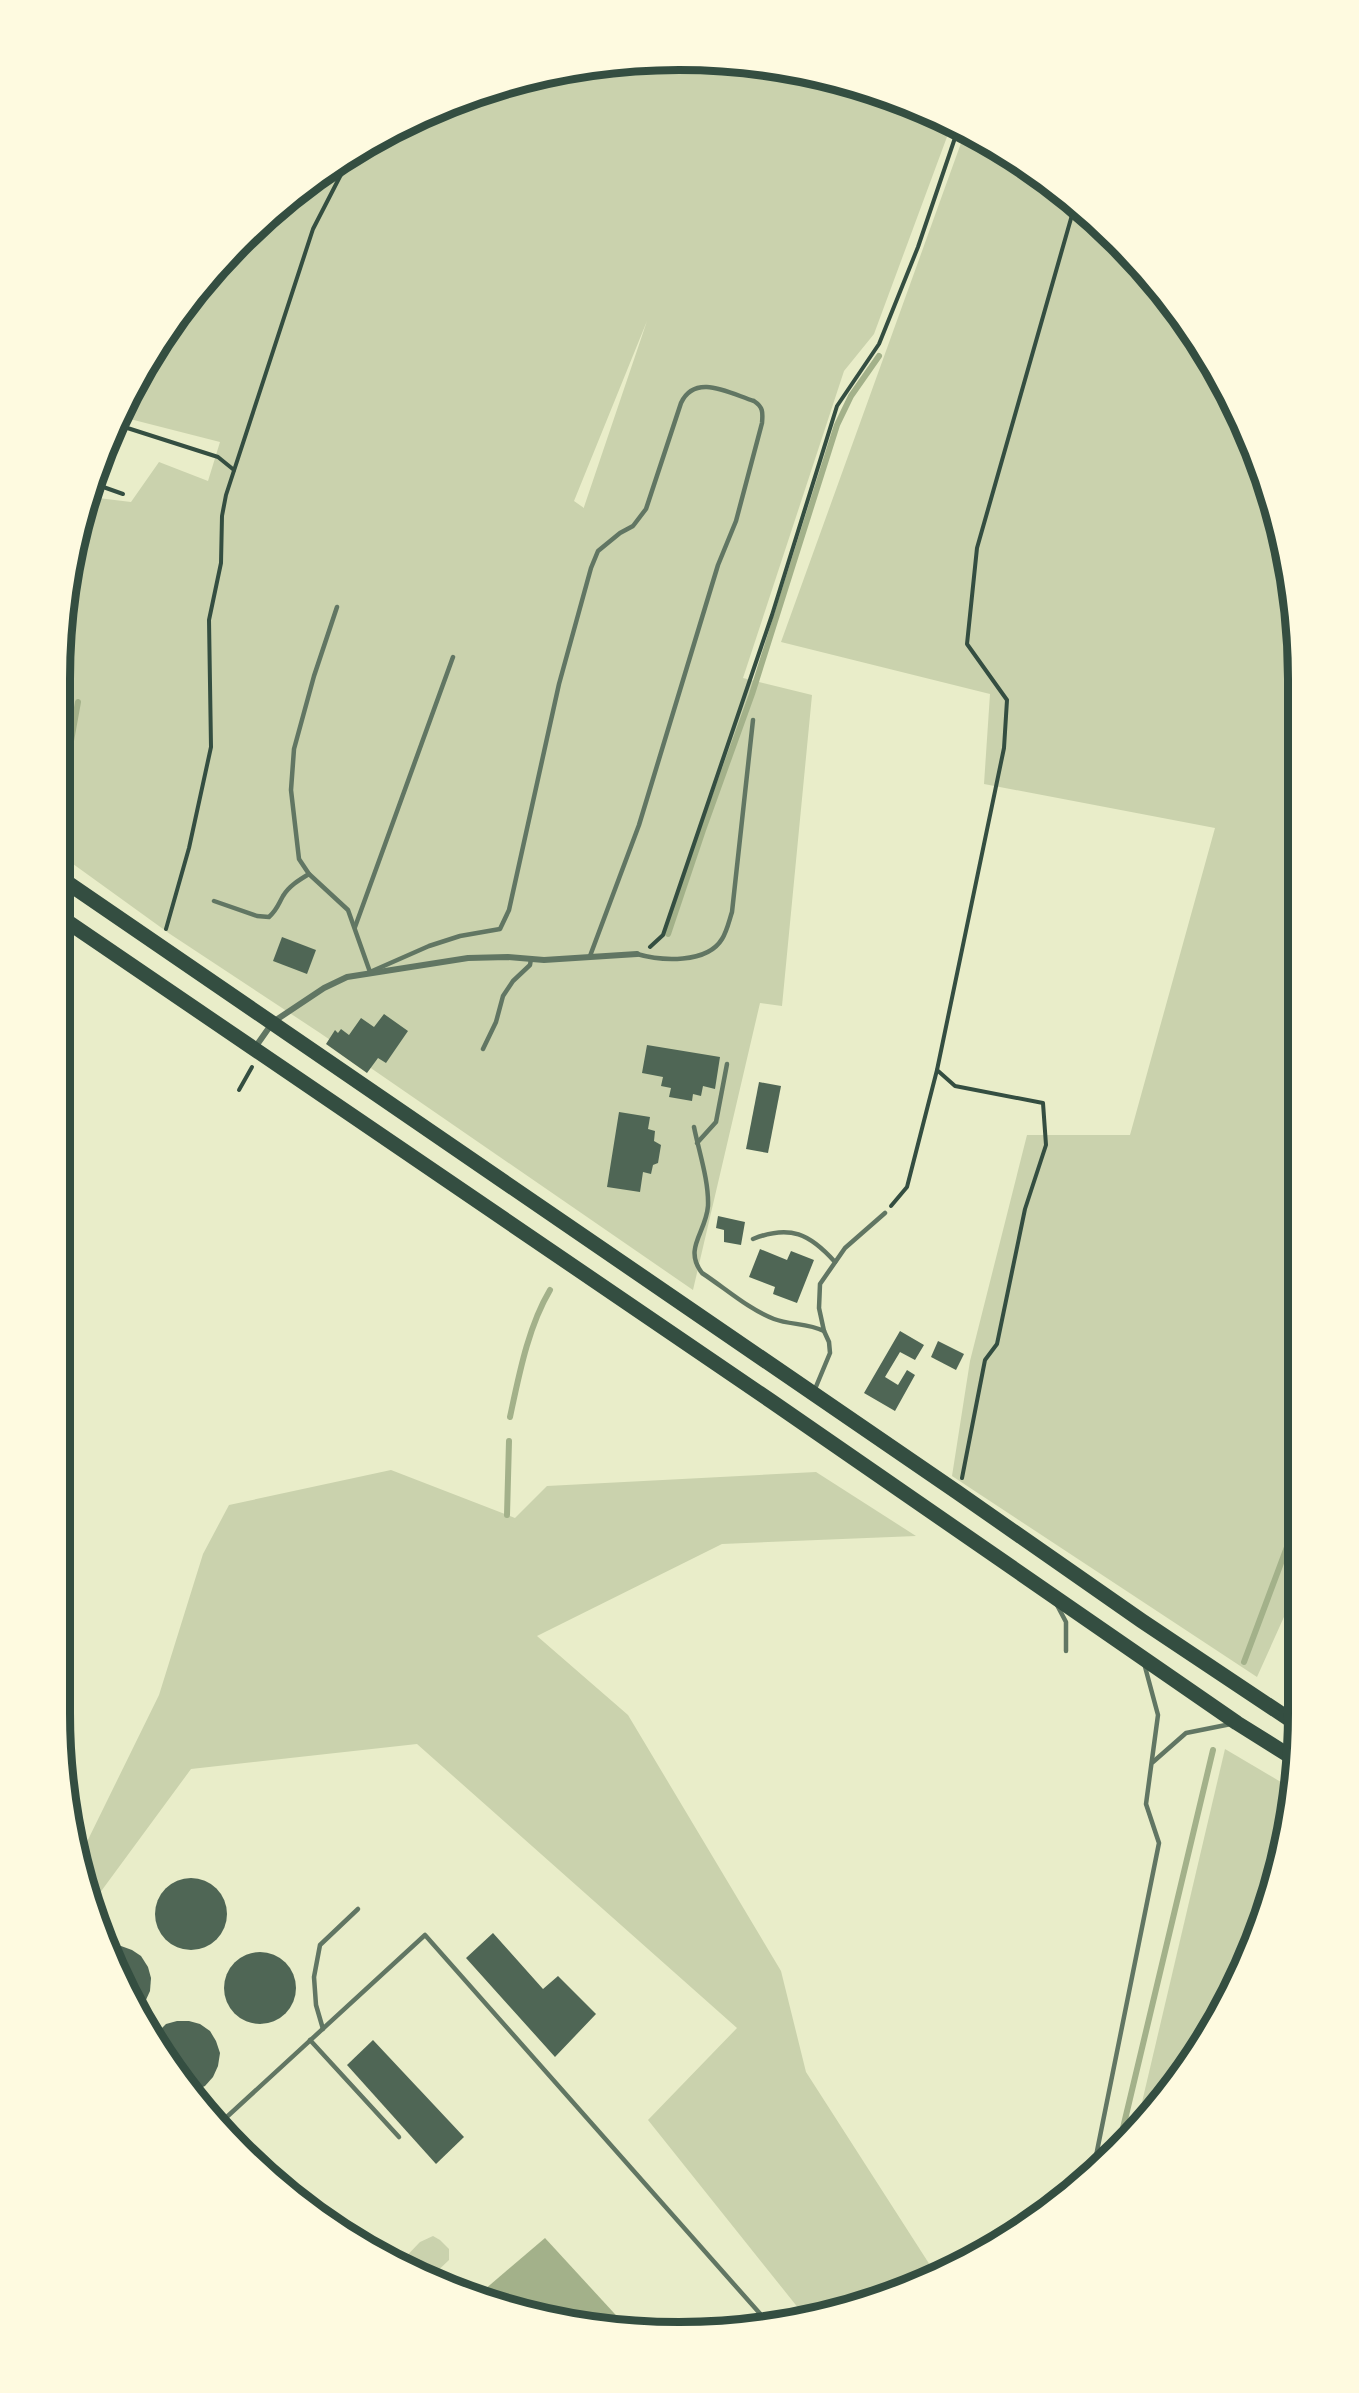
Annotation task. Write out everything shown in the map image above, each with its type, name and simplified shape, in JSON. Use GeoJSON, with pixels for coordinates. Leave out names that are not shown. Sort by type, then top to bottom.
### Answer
{"type":"FeatureCollection","features":[{"type":"Feature","properties":{"kind":"main road"},"geometry":{"type":"LineString","coordinates":[[70,884],[1142,1621],[1288,1718]]}},
{"type":"Feature","properties":{"kind":"main road"},"geometry":{"type":"LineString","coordinates":[[70,924],[1051,1593],[1237,1723],[1287,1754]]}},
{"type":"Feature","properties":{"kind":"street"},"geometry":{"type":"LineString","coordinates":[[256,1052],[273,1022],[324,988],[347,977],[468,958],[531,959],[637,954]]}},
{"type":"Feature","properties":{"kind":"lane"},"geometry":{"type":"LineString","coordinates":[[337,607],[314,675],[294,749],[291,790],[299,859],[309,873],[348,910],[370,972],[429,946],[460,936],[500,929],[510,910],[559,684],[591,567],[598,551],[640,519],[654,491],[681,403],[689,391],[702,386],[754,401],[760,405],[763,412],[762,423],[736,521],[718,565],[639,825],[590,956]]}},
{"type":"Feature","properties":{"kind":"lane"},"geometry":{"type":"LineString","coordinates":[[355,927],[453,657]]}},
{"type":"Feature","properties":{"kind":"lane"},"geometry":{"type":"LineString","coordinates":[[637,954],[665,958],[700,956],[722,940],[732,912],[753,720]]}},
{"type":"Feature","properties":{"kind":"lane"},"geometry":{"type":"LineString","coordinates":[[214,901],[257,916],[269,917],[278,909],[283,895],[294,883],[309,873]]}},
{"type":"Feature","properties":{"kind":"lane"},"geometry":{"type":"LineString","coordinates":[[483,1049],[496,1022],[503,996],[513,981],[530,965],[531,959]]}},
{"type":"Feature","properties":{"kind":"lane"},"geometry":{"type":"LineString","coordinates":[[697,1144],[716,1122],[727,1064]]}},
{"type":"Feature","properties":{"kind":"lane"},"geometry":{"type":"LineString","coordinates":[[694,1127],[707,1189],[708,1208],[694,1249],[696,1265],[702,1273],[765,1315],[789,1323],[813,1326],[824,1331]]}},
{"type":"Feature","properties":{"kind":"lane"},"geometry":{"type":"LineString","coordinates":[[812,1394],[830,1353],[819,1308],[820,1284],[845,1248],[885,1213]]}},
{"type":"Feature","properties":{"kind":"lane"},"geometry":{"type":"LineString","coordinates":[[753,1239],[762,1235],[786,1232],[808,1237],[821,1246],[835,1262]]}},
{"type":"Feature","properties":{"kind":"lane"},"geometry":{"type":"LineString","coordinates":[[1051,1593],[1066,1622],[1066,1651]]}},
{"type":"Feature","properties":{"kind":"lane"},"geometry":{"type":"LineString","coordinates":[[1096,2157],[1159,1843],[1146,1804],[1158,1714],[1142,1658]]}},
{"type":"Feature","properties":{"kind":"lane"},"geometry":{"type":"LineString","coordinates":[[1153,1762],[1186,1733],[1237,1723]]}},
{"type":"Feature","properties":{"kind":"lane"},"geometry":{"type":"LineString","coordinates":[[323,2029],[316,2005],[314,1977],[320,1945],[358,1909]]}},
{"type":"Feature","properties":{"kind":"lane"},"geometry":{"type":"LineString","coordinates":[[225,2118],[425,1935],[762,2316]]}},
{"type":"Feature","properties":{"kind":"lane"},"geometry":{"type":"LineString","coordinates":[[310,2040],[399,2137]]}},
{"type":"Feature","properties":{"kind":"path"},"geometry":{"type":"LineString","coordinates":[[637,954],[663,935],[772,615],[837,406],[879,344],[921,236],[955,136]]}},
{"type":"Feature","properties":{"kind":"path"},"geometry":{"type":"LineString","coordinates":[[161,945],[189,848],[211,747],[209,620],[221,563],[222,516],[226,495],[313,230],[342,172]]}},
{"type":"Feature","properties":{"kind":"path"},"geometry":{"type":"LineString","coordinates":[[885,1213],[908,1187],[937,1070],[1004,748],[1007,699],[967,644],[977,548],[1072,215]]}},
{"type":"Feature","properties":{"kind":"path"},"geometry":{"type":"LineString","coordinates":[[125,427],[218,458],[234,470]]}},
{"type":"Feature","properties":{"kind":"path"},"geometry":{"type":"LineString","coordinates":[[102,487],[123,494]]}},
{"type":"Feature","properties":{"kind":"path"},"geometry":{"type":"LineString","coordinates":[[238,1090],[256,1052]]}},
{"type":"Feature","properties":{"kind":"path"},"geometry":{"type":"LineString","coordinates":[[937,1070],[955,1086],[1043,1103],[1046,1145],[1025,1209],[997,1344],[985,1360],[966,1466],[962,1477]]}},
{"type":"Feature","properties":{"kind":"shaded area"},"geometry":{"type":"Polygon","coordinates":[[[680,70],[759,76],[837,91],[913,117],[948,133],[874,334],[844,371],[743,678],[812,695],[782,1006],[760,1003],[693,1290],[320,1033],[170,934],[70,862],[72,640],[82,561],[99,498],[131,502],[159,462],[208,481],[220,442],[129,419],[173,341],[196,309],[249,249],[309,196],[375,152],[446,117],[522,91],[561,82],[600,76],[680,70]],[[647,321],[574,501],[584,508],[647,321]]]}},
{"type":"Feature","properties":{"kind":"shaded area"},"geometry":{"type":"Polygon","coordinates":[[[962,140],[1018,173],[1081,222],[1110,249],[1163,309],[1186,341],[1226,410],[1256,484],[1277,561],[1287,640],[1288,680],[1288,1608],[1257,1677],[952,1476],[970,1361],[1027,1135],[1130,1135],[1215,828],[984,784],[990,694],[781,642],[962,140]]]}},
{"type":"Feature","properties":{"kind":"shaded area"},"geometry":{"type":"Polygon","coordinates":[[[391,1470],[515,1518],[547,1486],[816,1472],[916,1536],[722,1544],[537,1636],[628,1715],[781,1971],[806,2072],[932,2268],[875,2290],[800,2310],[648,2120],[737,2028],[417,1744],[191,1769],[99,1895],[85,1846],[159,1695],[203,1554],[229,1505],[391,1470]]]}},
{"type":"Feature","properties":{"kind":"shaded area"},"geometry":{"type":"Polygon","coordinates":[[[1225,1749],[1284,1784],[1277,1832],[1268,1871],[1242,1947],[1226,1983],[1186,2052],[1140,2112],[1225,1749]]]}},
{"type":"Feature","properties":{"kind":"shaded area"},"geometry":{"type":"Polygon","coordinates":[[[433,2236],[440,2240],[449,2249],[449,2260],[437,2272],[405,2257],[420,2242],[433,2236]]]}},
{"type":"Feature","properties":{"kind":"shaded area"},"geometry":{"type":"Polygon","coordinates":[[[545,2238],[619,2319],[561,2311],[484,2290],[545,2238]]]}},
{"type":"Feature","properties":{"kind":"building"},"geometry":{"type":"Polygon","coordinates":[[[282,937],[316,950],[307,974],[273,961],[282,937]]]}},
{"type":"Feature","properties":{"kind":"building"},"geometry":{"type":"Polygon","coordinates":[[[384,1014],[408,1031],[386,1063],[378,1058],[367,1073],[326,1044],[335,1030],[338,1033],[341,1029],[349,1035],[361,1018],[374,1027],[384,1014]]]}},
{"type":"Feature","properties":{"kind":"building"},"geometry":{"type":"Polygon","coordinates":[[[647,1045],[720,1057],[715,1089],[703,1086],[701,1096],[693,1094],[692,1101],[669,1097],[671,1088],[661,1086],[663,1077],[642,1073],[647,1045]]]}},
{"type":"Feature","properties":{"kind":"building"},"geometry":{"type":"Polygon","coordinates":[[[759,1082],[781,1086],[768,1153],[746,1149],[759,1082]]]}},
{"type":"Feature","properties":{"kind":"building"},"geometry":{"type":"Polygon","coordinates":[[[619,1112],[650,1117],[648,1129],[655,1131],[654,1141],[661,1145],[658,1163],[653,1165],[651,1174],[643,1172],[640,1192],[607,1187],[619,1112]]]}},
{"type":"Feature","properties":{"kind":"building"},"geometry":{"type":"Polygon","coordinates":[[[718,1216],[745,1222],[741,1245],[724,1242],[724,1230],[716,1228],[718,1216]]]}},
{"type":"Feature","properties":{"kind":"building"},"geometry":{"type":"Polygon","coordinates":[[[760,1249],[787,1260],[791,1251],[814,1260],[797,1303],[773,1294],[775,1287],[749,1277],[760,1249]]]}},
{"type":"Feature","properties":{"kind":"building"},"geometry":{"type":"Polygon","coordinates":[[[900,1331],[924,1345],[915,1360],[900,1352],[885,1377],[898,1385],[907,1370],[915,1375],[895,1411],[864,1393],[900,1331]]]}},
{"type":"Feature","properties":{"kind":"building"},"geometry":{"type":"Polygon","coordinates":[[[938,1341],[964,1354],[956,1370],[931,1357],[938,1341]]]}},
{"type":"Feature","properties":{"kind":"building"},"geometry":{"type":"Polygon","coordinates":[[[191,1878],[211,1884],[221,1894],[227,1914],[221,1934],[211,1944],[191,1950],[171,1944],[161,1934],[155,1914],[161,1894],[171,1884],[191,1878]]]}},
{"type":"Feature","properties":{"kind":"building"},"geometry":{"type":"Polygon","coordinates":[[[493,1933],[543,1989],[558,1976],[596,2014],[555,2057],[466,1958],[493,1933]]]}},
{"type":"Feature","properties":{"kind":"building"},"geometry":{"type":"Polygon","coordinates":[[[117,1946],[132,1950],[141,1956],[148,1967],[151,1978],[150,1991],[145,2002],[133,1983],[117,1946]]]}},
{"type":"Feature","properties":{"kind":"building"},"geometry":{"type":"Polygon","coordinates":[[[260,1952],[274,1955],[286,1962],[293,1974],[296,1988],[293,2002],[286,2014],[274,2021],[260,2024],[246,2021],[234,2014],[227,2002],[224,1988],[227,1974],[234,1962],[246,1955],[260,1952]]]}},
{"type":"Feature","properties":{"kind":"building"},"geometry":{"type":"Polygon","coordinates":[[[189,2021],[200,2024],[210,2031],[220,2053],[213,2077],[205,2086],[200,2088],[173,2052],[160,2030],[166,2024],[189,2021]]]}},
{"type":"Feature","properties":{"kind":"building"},"geometry":{"type":"Polygon","coordinates":[[[373,2040],[464,2137],[436,2164],[347,2065],[373,2040]]]}},
{"type":"Feature","properties":{"kind":"waterway"},"geometry":{"type":"LineString","coordinates":[[668,934],[752,694],[837,425],[851,396],[879,356]]}},
{"type":"Feature","properties":{"kind":"waterway"},"geometry":{"type":"LineString","coordinates":[[70,746],[78,702]]}},
{"type":"Feature","properties":{"kind":"waterway"},"geometry":{"type":"LineString","coordinates":[[510,1417],[530,1335],[550,1290]]}},
{"type":"Feature","properties":{"kind":"waterway"},"geometry":{"type":"LineString","coordinates":[[507,1515],[509,1441]]}},
{"type":"Feature","properties":{"kind":"waterway"},"geometry":{"type":"LineString","coordinates":[[1244,1662],[1288,1544]]}},
{"type":"Feature","properties":{"kind":"waterway"},"geometry":{"type":"LineString","coordinates":[[1122,2131],[1213,1750]]}}]}
